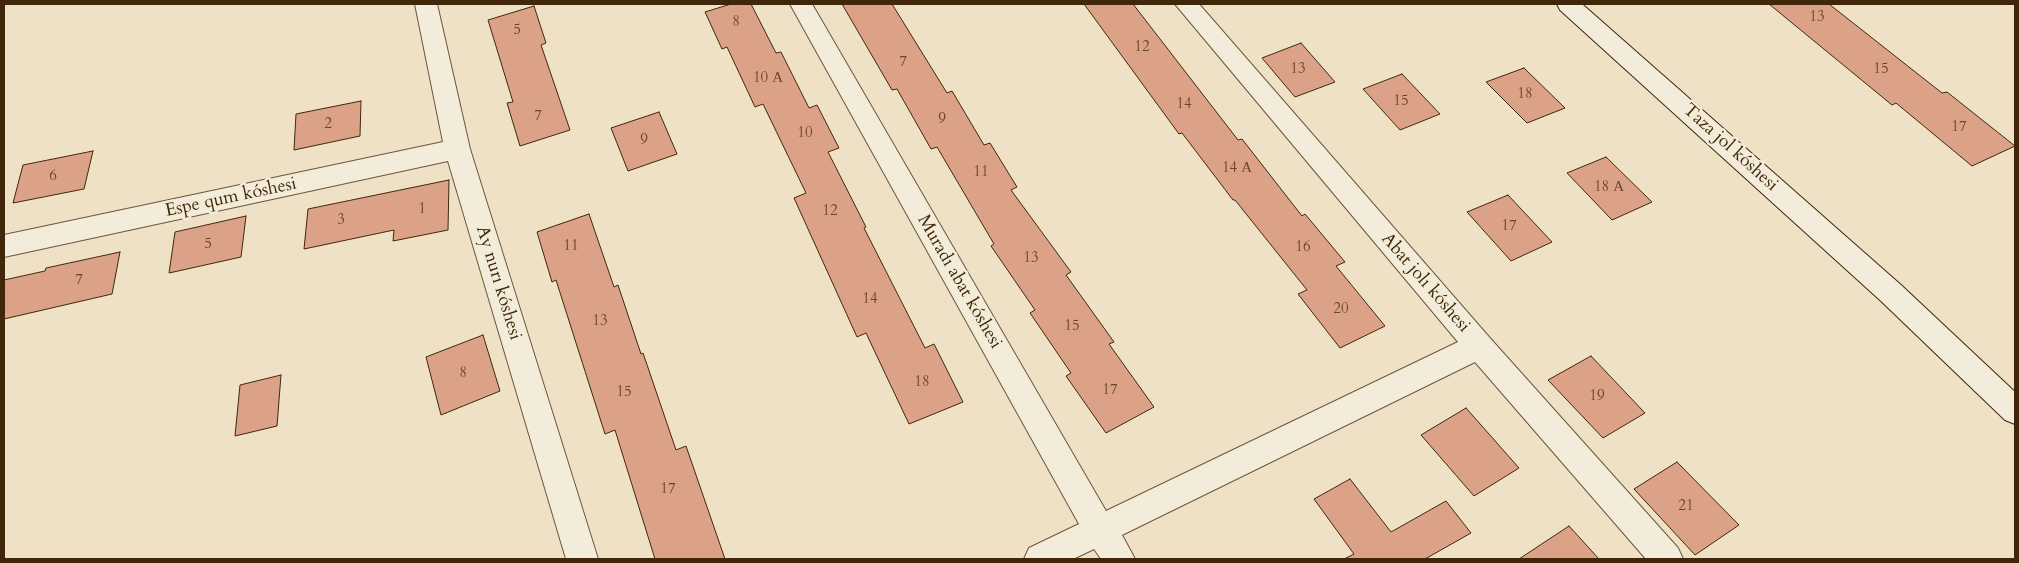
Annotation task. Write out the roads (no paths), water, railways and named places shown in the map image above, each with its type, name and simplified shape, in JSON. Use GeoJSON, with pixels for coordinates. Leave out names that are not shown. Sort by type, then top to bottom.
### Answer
{"type":"FeatureCollection","features":[{"type":"Feature","properties":{"kind":"street","name":"Ay nurı kóshesi"},"geometry":{"type":"LineString","coordinates":[[426,4],[457,149],[582,559]]}},
{"type":"Feature","properties":{"kind":"street","name":"Muradı abat kóshesi"},"geometry":{"type":"LineString","coordinates":[[801,4],[1099,529],[1119,559]]}},
{"type":"Feature","properties":{"kind":"street","name":"Abat jolı kóshesi"},"geometry":{"type":"LineString","coordinates":[[1186,4],[1479,346],[1667,559]]}},
{"type":"Feature","properties":{"kind":"street","name":"Taza jol kóshesi"},"geometry":{"type":"LineString","coordinates":[[1568,4],[1891,293],[2015,410]]}},
{"type":"Feature","properties":{"kind":"street","name":"Espe qum kóshesi"},"geometry":{"type":"LineString","coordinates":[[4,246],[457,149]]}},
{"type":"Feature","properties":{"kind":"street"},"geometry":{"type":"LineString","coordinates":[[1040,559],[1479,346]]}}]}
